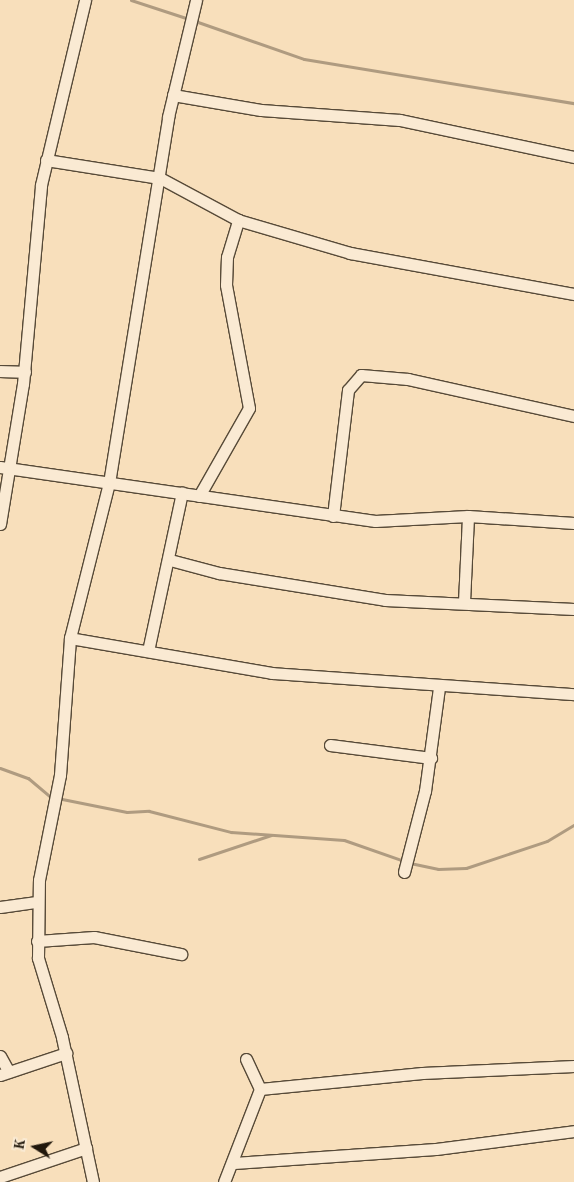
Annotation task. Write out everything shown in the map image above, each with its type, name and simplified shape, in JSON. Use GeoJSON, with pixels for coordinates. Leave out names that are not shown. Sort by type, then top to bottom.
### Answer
{"type":"FeatureCollection","features":[{"type":"Feature","properties":{"kind":"street"},"geometry":{"type":"LineString","coordinates":[[0,524],[5,468],[24,372],[46,160],[85,0]]}},
{"type":"Feature","properties":{"kind":"street"},"geometry":{"type":"LineString","coordinates":[[93,1182],[66,1053],[37,941],[37,902],[60,776],[70,638],[109,483],[173,96],[196,0]]}},
{"type":"Feature","properties":{"kind":"street"},"geometry":{"type":"LineString","coordinates":[[173,96],[261,110],[400,120],[574,157]]}},
{"type":"Feature","properties":{"kind":"street"},"geometry":{"type":"LineString","coordinates":[[46,160],[160,178],[238,220],[350,253],[574,294]]}},
{"type":"Feature","properties":{"kind":"street"},"geometry":{"type":"LineString","coordinates":[[199,496],[249,408],[226,285],[227,257],[238,220]]}},
{"type":"Feature","properties":{"kind":"street"},"geometry":{"type":"LineString","coordinates":[[0,371],[24,372]]}},
{"type":"Feature","properties":{"kind":"street"},"geometry":{"type":"LineString","coordinates":[[333,516],[348,390],[361,375],[408,380],[574,416]]}},
{"type":"Feature","properties":{"kind":"street"},"geometry":{"type":"LineString","coordinates":[[5,468],[375,521],[468,516],[574,524]]}},
{"type":"Feature","properties":{"kind":"street"},"geometry":{"type":"LineString","coordinates":[[148,651],[170,560],[182,493]]}},
{"type":"Feature","properties":{"kind":"street"},"geometry":{"type":"LineString","coordinates":[[464,602],[468,516]]}},
{"type":"Feature","properties":{"kind":"street"},"geometry":{"type":"LineString","coordinates":[[170,560],[219,573],[385,600],[464,602],[574,609]]}},
{"type":"Feature","properties":{"kind":"street"},"geometry":{"type":"LineString","coordinates":[[70,638],[272,673],[574,694]]}},
{"type":"Feature","properties":{"kind":"street"},"geometry":{"type":"LineString","coordinates":[[407,866],[431,758],[439,686]]}},
{"type":"Feature","properties":{"kind":"street"},"geometry":{"type":"LineString","coordinates":[[330,745],[431,758]]}},
{"type":"Feature","properties":{"kind":"street"},"geometry":{"type":"LineString","coordinates":[[0,907],[37,902]]}},
{"type":"Feature","properties":{"kind":"street"},"geometry":{"type":"LineString","coordinates":[[37,941],[94,937],[181,954]]}},
{"type":"Feature","properties":{"kind":"street"},"geometry":{"type":"LineString","coordinates":[[0,1056],[4,1073],[66,1053]]}},
{"type":"Feature","properties":{"kind":"street"},"geometry":{"type":"LineString","coordinates":[[224,1182],[234,1163],[241,1131],[260,1089],[246,1059]]}},
{"type":"Feature","properties":{"kind":"street"},"geometry":{"type":"LineString","coordinates":[[260,1089],[422,1073],[574,1066]]}},
{"type":"Feature","properties":{"kind":"street"},"geometry":{"type":"LineString","coordinates":[[234,1163],[249,1159],[436,1149],[574,1131]]}},
{"type":"Feature","properties":{"kind":"street"},"geometry":{"type":"LineString","coordinates":[[0,1177],[86,1148]]}},
{"type":"Feature","properties":{"kind":"waterway"},"geometry":{"type":"LineString","coordinates":[[131,0],[189,19]]}},
{"type":"Feature","properties":{"kind":"waterway"},"geometry":{"type":"LineString","coordinates":[[195,21],[304,59],[574,103]]}},
{"type":"Feature","properties":{"kind":"waterway"},"geometry":{"type":"LineString","coordinates":[[0,768],[28,778],[51,797]]}},
{"type":"Feature","properties":{"kind":"waterway"},"geometry":{"type":"LineString","coordinates":[[62,799],[127,812],[149,811],[231,832],[344,840],[404,861]]}},
{"type":"Feature","properties":{"kind":"waterway"},"geometry":{"type":"LineString","coordinates":[[410,863],[438,869],[466,868],[547,841],[574,825]]}},
{"type":"Feature","properties":{"kind":"waterway"},"geometry":{"type":"LineString","coordinates":[[199,859],[271,835]]}}]}
